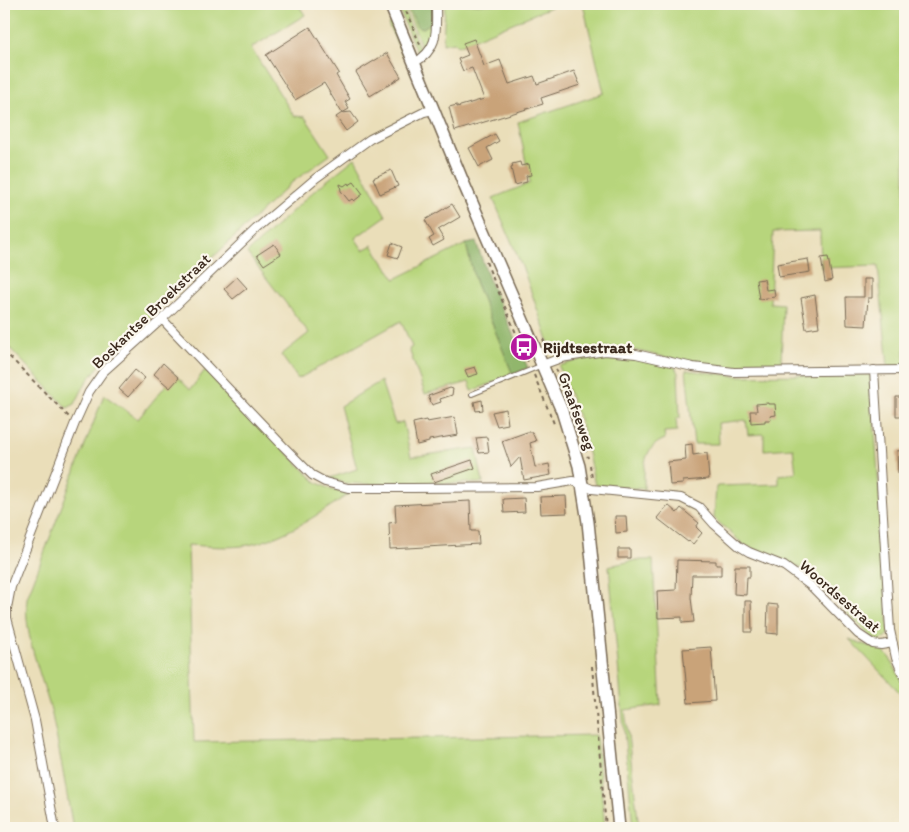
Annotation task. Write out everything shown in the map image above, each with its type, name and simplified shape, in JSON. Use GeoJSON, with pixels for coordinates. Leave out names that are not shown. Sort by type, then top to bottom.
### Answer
{"type":"FeatureCollection","features":[{"type":"Feature","properties":{"kind":"main road","name":"Graafseweg"},"geometry":{"type":"LineString","coordinates":[[390,4],[420,60],[433,110],[537,367],[572,438],[583,486],[592,552],[618,828]]}},
{"type":"Feature","properties":{"kind":"street"},"geometry":{"type":"LineString","coordinates":[[420,60],[432,48],[435,37],[436,4]]}},
{"type":"Feature","properties":{"kind":"street","name":"Boskantse Broekstraat"},"geometry":{"type":"LineString","coordinates":[[55,828],[35,720],[12,637],[7,608],[11,587],[89,392],[103,372],[162,319],[256,229],[323,173],[370,139],[424,112],[433,110]]}},
{"type":"Feature","properties":{"kind":"street","name":"Woordsestraat"},"geometry":{"type":"LineString","coordinates":[[162,319],[283,446],[312,475],[325,482],[348,488],[537,487],[572,481],[592,489],[681,498],[699,506],[714,524],[739,546],[784,566],[811,586],[858,634],[872,644],[893,644]]}},
{"type":"Feature","properties":{"kind":"street"},"geometry":{"type":"LineString","coordinates":[[537,367],[561,358],[605,352],[636,354],[693,368],[734,372],[905,370]]}},
{"type":"Feature","properties":{"kind":"street","name":"Woordsestraat"},"geometry":{"type":"LineString","coordinates":[[874,370],[890,630],[896,658],[905,679]]}},
{"type":"Feature","properties":{"kind":"lane"},"geometry":{"type":"LineString","coordinates":[[472,394],[537,367]]}},
{"type":"Feature","properties":{"kind":"path"},"geometry":{"type":"LineString","coordinates":[[403,4],[420,60]]}},
{"type":"Feature","properties":{"kind":"path"},"geometry":{"type":"LineString","coordinates":[[4,351],[75,423]]}},
{"type":"Feature","properties":{"kind":"path","name":"Graafseweg"},"geometry":{"type":"LineString","coordinates":[[537,367],[556,428]]}},
{"type":"Feature","properties":{"kind":"green space"},"geometry":{"type":"Polygon","coordinates":[[[4,4],[302,4],[299,6],[305,15],[251,48],[294,116],[305,117],[330,155],[291,183],[100,365],[85,384],[75,404],[67,408],[4,342],[4,4]]]}},
{"type":"Feature","properties":{"kind":"green space"},"geometry":{"type":"Polygon","coordinates":[[[397,4],[402,4],[420,51],[415,49],[397,4]]]}},
{"type":"Feature","properties":{"kind":"green space"},"geometry":{"type":"Polygon","coordinates":[[[405,4],[407,4],[417,26],[423,28],[434,21],[434,30],[426,50],[423,51],[405,4]]]}},
{"type":"Feature","properties":{"kind":"green space"},"geometry":{"type":"Polygon","coordinates":[[[407,4],[435,4],[434,21],[423,28],[417,26],[407,4]]]}},
{"type":"Feature","properties":{"kind":"green space"},"geometry":{"type":"Polygon","coordinates":[[[445,4],[558,4],[458,46],[454,42],[443,44],[445,4]]]}},
{"type":"Feature","properties":{"kind":"green space"},"geometry":{"type":"Polygon","coordinates":[[[583,4],[905,4],[905,368],[888,367],[878,266],[821,268],[820,231],[773,232],[770,303],[783,304],[781,367],[731,368],[692,363],[619,347],[590,348],[556,354],[550,346],[525,274],[493,198],[530,183],[518,122],[604,93],[583,4]]]}},
{"type":"Feature","properties":{"kind":"green space"},"geometry":{"type":"Polygon","coordinates":[[[392,22],[405,55],[403,56],[388,24],[392,22]]]}},
{"type":"Feature","properties":{"kind":"green space"},"geometry":{"type":"Polygon","coordinates":[[[355,158],[386,216],[355,238],[363,250],[372,245],[395,279],[466,244],[475,281],[513,375],[472,391],[469,382],[425,394],[409,349],[412,347],[401,321],[298,379],[281,355],[309,333],[247,253],[314,191],[355,158]]]}},
{"type":"Feature","properties":{"kind":"green space"},"geometry":{"type":"Polygon","coordinates":[[[476,242],[491,285],[528,368],[513,375],[475,281],[466,244],[476,242]]]}},
{"type":"Feature","properties":{"kind":"green space"},"geometry":{"type":"Polygon","coordinates":[[[610,355],[675,367],[678,373],[680,418],[676,418],[677,431],[664,432],[665,439],[657,443],[648,453],[645,466],[644,489],[595,485],[583,430],[559,366],[590,357],[610,355]]]}},
{"type":"Feature","properties":{"kind":"green space"},"geometry":{"type":"Polygon","coordinates":[[[205,370],[316,482],[332,490],[349,494],[298,526],[271,539],[235,547],[188,545],[194,742],[596,735],[605,828],[73,828],[52,715],[28,627],[27,598],[104,395],[138,419],[175,374],[190,390],[205,370]]]}},
{"type":"Feature","properties":{"kind":"green space"},"geometry":{"type":"Polygon","coordinates":[[[686,370],[737,376],[871,374],[889,633],[887,637],[879,641],[872,638],[799,567],[744,545],[714,518],[716,487],[779,484],[779,475],[796,473],[793,448],[764,450],[764,434],[748,435],[746,420],[718,423],[719,444],[694,444],[686,370]]]}},
{"type":"Feature","properties":{"kind":"green space"},"geometry":{"type":"Polygon","coordinates":[[[381,381],[395,424],[403,422],[411,457],[476,448],[483,483],[359,484],[344,483],[330,478],[357,469],[340,406],[381,381]]]}},
{"type":"Feature","properties":{"kind":"green space"},"geometry":{"type":"Polygon","coordinates":[[[637,560],[653,560],[661,705],[625,710],[639,828],[633,828],[609,566],[637,560]]]}},
{"type":"Feature","properties":{"kind":"green space"},"geometry":{"type":"Polygon","coordinates":[[[849,639],[883,651],[889,657],[905,686],[905,698],[849,639]]]}},
{"type":"Feature","properties":{"kind":"building"},"geometry":{"type":"Polygon","coordinates":[[[310,27],[339,73],[336,75],[350,99],[345,102],[349,109],[342,113],[324,83],[295,100],[266,55],[310,27]]]}},
{"type":"Feature","properties":{"kind":"building"},"geometry":{"type":"Polygon","coordinates":[[[474,39],[484,66],[500,60],[509,84],[534,76],[537,84],[574,71],[580,85],[541,98],[543,104],[455,131],[449,107],[457,105],[457,107],[484,99],[472,68],[463,71],[458,59],[468,55],[463,43],[474,39]]]}},
{"type":"Feature","properties":{"kind":"building"},"geometry":{"type":"Polygon","coordinates":[[[387,53],[401,77],[370,96],[356,72],[387,53]]]}},
{"type":"Feature","properties":{"kind":"building"},"geometry":{"type":"Polygon","coordinates":[[[351,112],[358,122],[346,131],[336,117],[342,113],[351,112]]]}},
{"type":"Feature","properties":{"kind":"building"},"geometry":{"type":"Polygon","coordinates":[[[495,134],[499,141],[487,148],[493,160],[479,167],[469,148],[495,134]]]}},
{"type":"Feature","properties":{"kind":"building"},"geometry":{"type":"Polygon","coordinates":[[[520,162],[521,166],[529,164],[531,175],[526,176],[527,182],[515,185],[511,168],[513,167],[512,164],[520,162]]]}},
{"type":"Feature","properties":{"kind":"building"},"geometry":{"type":"Polygon","coordinates":[[[391,170],[398,186],[380,194],[373,178],[391,170]]]}},
{"type":"Feature","properties":{"kind":"building"},"geometry":{"type":"Polygon","coordinates":[[[354,182],[363,194],[354,201],[352,199],[349,201],[341,191],[340,184],[344,186],[354,182]]]}},
{"type":"Feature","properties":{"kind":"building"},"geometry":{"type":"Polygon","coordinates":[[[452,204],[460,217],[438,230],[444,240],[433,246],[429,239],[434,236],[425,220],[452,204]]]}},
{"type":"Feature","properties":{"kind":"building"},"geometry":{"type":"Polygon","coordinates":[[[392,243],[402,247],[398,258],[388,255],[392,243]]]}},
{"type":"Feature","properties":{"kind":"building"},"geometry":{"type":"Polygon","coordinates":[[[274,244],[281,254],[264,265],[257,255],[274,244]]]}},
{"type":"Feature","properties":{"kind":"building"},"geometry":{"type":"Polygon","coordinates":[[[828,257],[832,280],[825,282],[821,258],[828,257]]]}},
{"type":"Feature","properties":{"kind":"building"},"geometry":{"type":"Polygon","coordinates":[[[808,259],[810,272],[779,277],[777,264],[808,259]]]}},
{"type":"Feature","properties":{"kind":"building"},"geometry":{"type":"Polygon","coordinates":[[[237,277],[247,288],[233,299],[224,289],[237,277]]]}},
{"type":"Feature","properties":{"kind":"building"},"geometry":{"type":"Polygon","coordinates":[[[764,279],[766,290],[774,289],[775,297],[759,299],[756,280],[764,279]]]}},
{"type":"Feature","properties":{"kind":"building"},"geometry":{"type":"Polygon","coordinates":[[[864,279],[872,279],[872,298],[868,298],[866,326],[847,325],[846,297],[864,297],[864,279]]]}},
{"type":"Feature","properties":{"kind":"building"},"geometry":{"type":"Polygon","coordinates":[[[815,295],[819,327],[806,329],[801,298],[815,295]]]}},
{"type":"Feature","properties":{"kind":"building"},"geometry":{"type":"Polygon","coordinates":[[[163,363],[179,378],[170,388],[154,374],[163,363]]]}},
{"type":"Feature","properties":{"kind":"building"},"geometry":{"type":"Polygon","coordinates":[[[475,367],[478,374],[468,377],[465,370],[475,367]]]}},
{"type":"Feature","properties":{"kind":"building"},"geometry":{"type":"Polygon","coordinates":[[[135,370],[145,378],[128,397],[119,389],[135,370]]]}},
{"type":"Feature","properties":{"kind":"building"},"geometry":{"type":"Polygon","coordinates":[[[450,388],[453,389],[452,395],[440,399],[441,402],[432,405],[428,396],[450,388]]]}},
{"type":"Feature","properties":{"kind":"building"},"geometry":{"type":"Polygon","coordinates":[[[896,397],[903,397],[903,400],[905,400],[905,416],[896,416],[896,397]]]}},
{"type":"Feature","properties":{"kind":"building"},"geometry":{"type":"Polygon","coordinates":[[[482,400],[483,410],[476,411],[474,402],[482,400]]]}},
{"type":"Feature","properties":{"kind":"building"},"geometry":{"type":"Polygon","coordinates":[[[756,404],[775,404],[776,415],[770,416],[771,420],[765,420],[765,422],[751,423],[750,411],[757,411],[756,404]]]}},
{"type":"Feature","properties":{"kind":"building"},"geometry":{"type":"Polygon","coordinates":[[[506,409],[508,424],[497,426],[492,412],[506,409]]]}},
{"type":"Feature","properties":{"kind":"building"},"geometry":{"type":"Polygon","coordinates":[[[455,417],[458,435],[429,440],[429,442],[417,445],[413,423],[455,417]]]}},
{"type":"Feature","properties":{"kind":"building"},"geometry":{"type":"Polygon","coordinates":[[[532,432],[536,441],[530,443],[535,467],[549,464],[551,475],[524,480],[520,457],[511,467],[502,441],[532,432]]]}},
{"type":"Feature","properties":{"kind":"building"},"geometry":{"type":"Polygon","coordinates":[[[487,437],[489,452],[479,453],[476,438],[487,437]]]}},
{"type":"Feature","properties":{"kind":"building"},"geometry":{"type":"Polygon","coordinates":[[[692,444],[693,455],[707,453],[709,479],[683,481],[683,484],[670,485],[668,462],[686,460],[685,445],[692,444]]]}},
{"type":"Feature","properties":{"kind":"building"},"geometry":{"type":"Polygon","coordinates":[[[905,450],[905,473],[898,473],[897,451],[905,450]]]}},
{"type":"Feature","properties":{"kind":"building"},"geometry":{"type":"Polygon","coordinates":[[[472,460],[475,468],[434,482],[431,474],[472,460]]]}},
{"type":"Feature","properties":{"kind":"building"},"geometry":{"type":"Polygon","coordinates":[[[566,496],[567,513],[541,514],[540,497],[566,496]]]}},
{"type":"Feature","properties":{"kind":"building"},"geometry":{"type":"Polygon","coordinates":[[[524,498],[525,512],[504,513],[503,499],[524,498]]]}},
{"type":"Feature","properties":{"kind":"building"},"geometry":{"type":"Polygon","coordinates":[[[470,501],[471,531],[478,531],[479,544],[390,549],[389,523],[396,522],[395,505],[470,501]]]}},
{"type":"Feature","properties":{"kind":"building"},"geometry":{"type":"Polygon","coordinates":[[[668,505],[677,513],[681,508],[699,523],[696,527],[702,533],[693,544],[657,518],[668,505]]]}},
{"type":"Feature","properties":{"kind":"building"},"geometry":{"type":"Polygon","coordinates":[[[615,516],[626,516],[627,532],[616,533],[615,516]]]}},
{"type":"Feature","properties":{"kind":"building"},"geometry":{"type":"Polygon","coordinates":[[[618,549],[630,549],[630,558],[618,558],[618,549]]]}},
{"type":"Feature","properties":{"kind":"building"},"geometry":{"type":"Polygon","coordinates":[[[677,560],[716,561],[716,565],[721,565],[721,575],[692,575],[691,598],[694,622],[682,623],[682,617],[658,618],[657,591],[676,590],[677,560]]]}},
{"type":"Feature","properties":{"kind":"building"},"geometry":{"type":"Polygon","coordinates":[[[735,566],[750,566],[750,577],[747,577],[746,595],[734,594],[735,566]]]}},
{"type":"Feature","properties":{"kind":"building"},"geometry":{"type":"Polygon","coordinates":[[[745,601],[751,601],[752,632],[745,632],[745,601]]]}},
{"type":"Feature","properties":{"kind":"building"},"geometry":{"type":"Polygon","coordinates":[[[768,604],[778,605],[778,634],[767,633],[768,604]]]}},
{"type":"Feature","properties":{"kind":"building"},"geometry":{"type":"Polygon","coordinates":[[[711,647],[715,701],[688,703],[683,649],[711,647]]]}},
{"type":"Feature","properties":{"kind":"place","name":"Rijdtsestraat"},"geometry":{"type":"Point","coordinates":[524,347]}}]}
